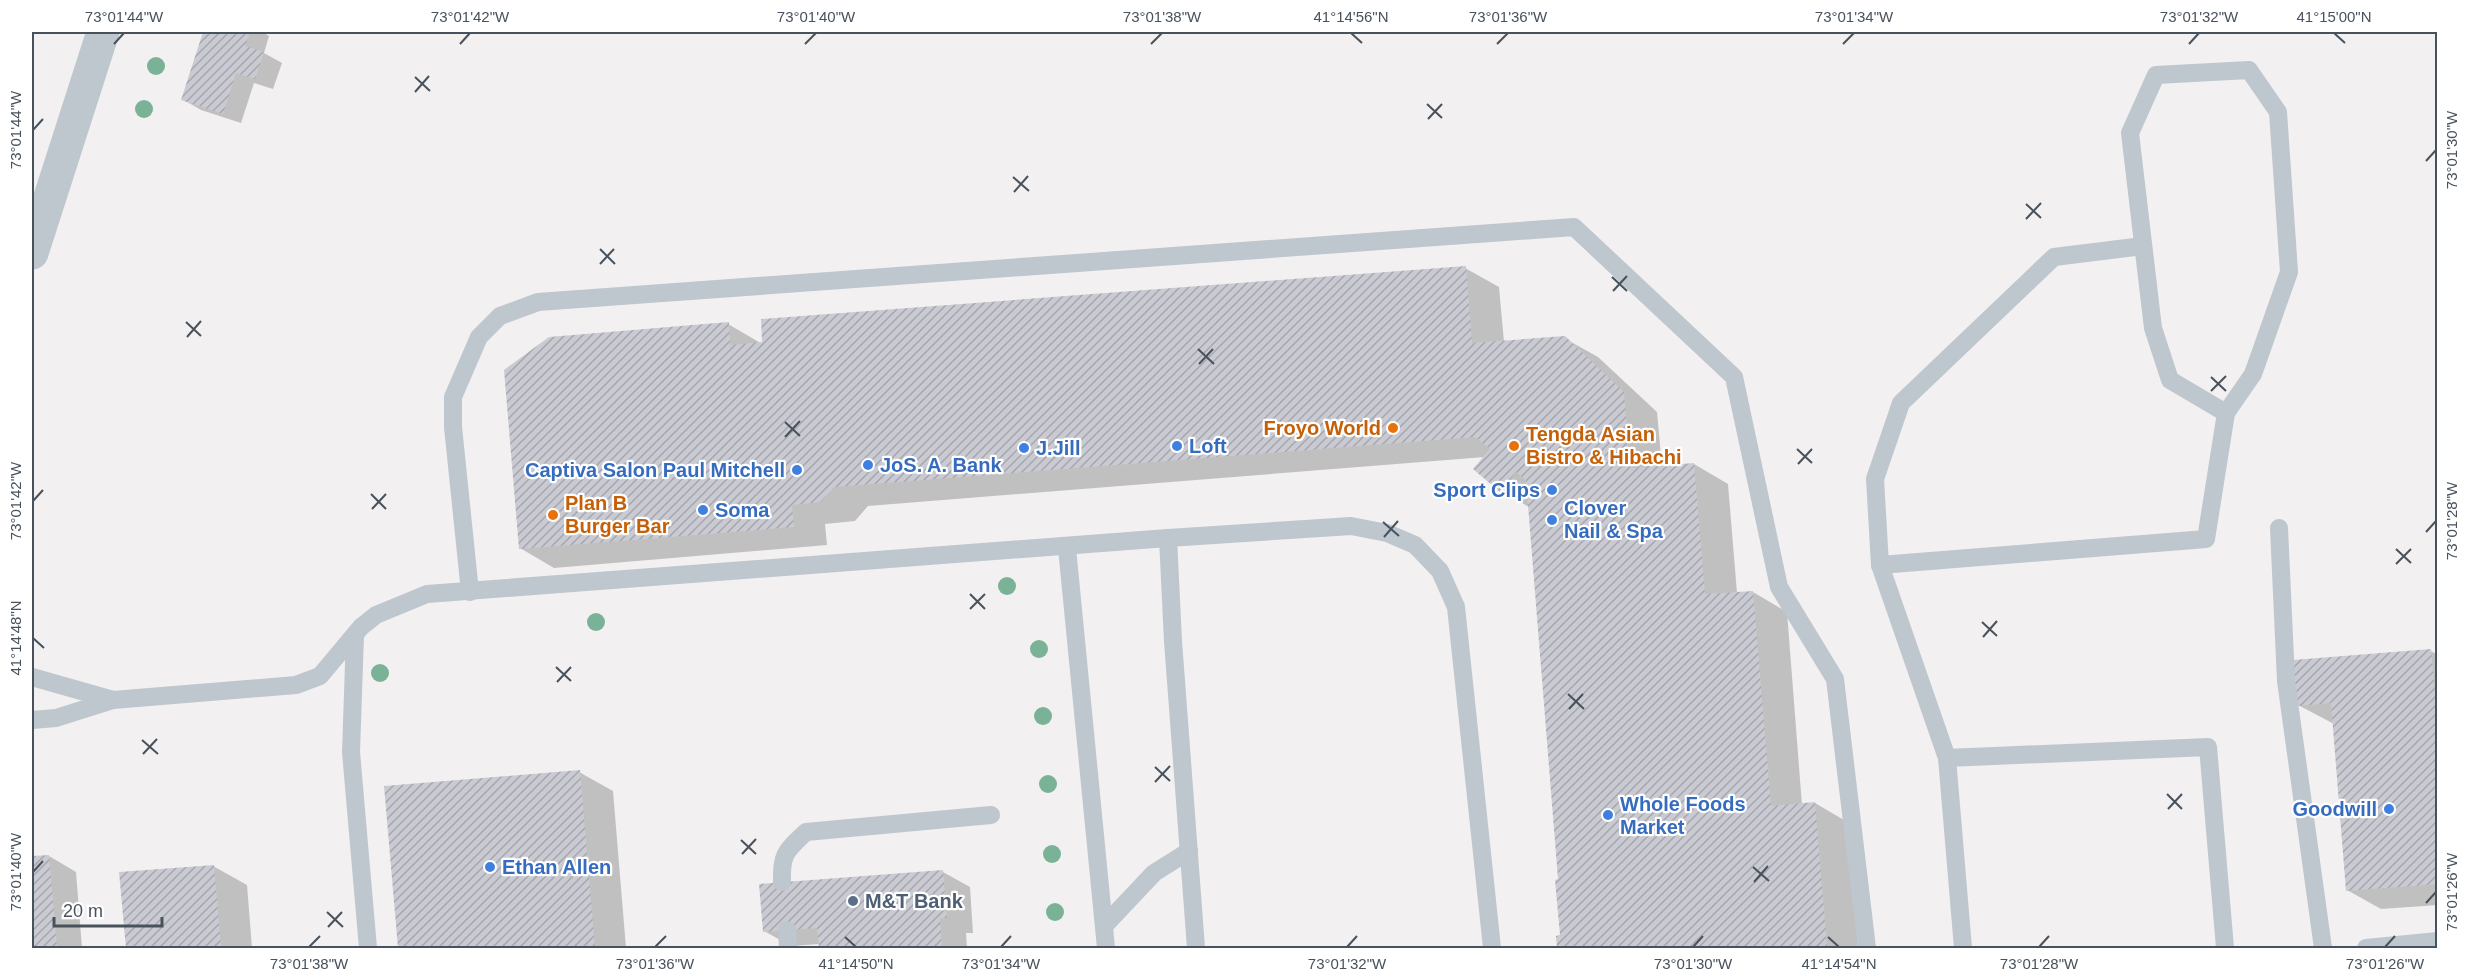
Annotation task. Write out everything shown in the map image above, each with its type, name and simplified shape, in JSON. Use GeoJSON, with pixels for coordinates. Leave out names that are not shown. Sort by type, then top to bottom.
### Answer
{"type":"FeatureCollection","features":[{"type":"Feature","properties":{"kind":"street"},"geometry":{"type":"LineString","coordinates":[[32,252],[103,32]]}},
{"type":"Feature","properties":{"kind":"lane"},"geometry":{"type":"LineString","coordinates":[[1880,565],[2206,539],[2226,413],[2253,374],[2289,272],[2278,112],[2249,70],[2156,75],[2130,133],[2153,328],[2170,380],[2226,413]]}},
{"type":"Feature","properties":{"kind":"lane"},"geometry":{"type":"LineString","coordinates":[[470,592],[453,427],[453,397],[479,337],[500,316],[538,302],[1575,228],[1734,376],[1779,587],[1836,679],[1867,948]]}},
{"type":"Feature","properties":{"kind":"lane"},"geometry":{"type":"LineString","coordinates":[[1964,948],[1947,758],[1880,565],[1875,478],[1901,403],[2054,257],[2143,246]]}},
{"type":"Feature","properties":{"kind":"lane"},"geometry":{"type":"LineString","coordinates":[[32,720],[56,718],[113,700],[296,685],[321,676],[355,635],[376,615],[427,594],[1351,526],[1386,533],[1415,545],[1440,571],[1456,607],[1492,948]]}},
{"type":"Feature","properties":{"kind":"lane"},"geometry":{"type":"LineString","coordinates":[[2279,528],[2286,681],[2323,948]]}},
{"type":"Feature","properties":{"kind":"lane"},"geometry":{"type":"LineString","coordinates":[[1168,538],[1173,641],[1196,948]]}},
{"type":"Feature","properties":{"kind":"lane"},"geometry":{"type":"LineString","coordinates":[[1067,548],[1106,948]]}},
{"type":"Feature","properties":{"kind":"lane"},"geometry":{"type":"LineString","coordinates":[[355,635],[351,752],[368,948]]}},
{"type":"Feature","properties":{"kind":"lane"},"geometry":{"type":"LineString","coordinates":[[32,677],[113,700]]}},
{"type":"Feature","properties":{"kind":"lane"},"geometry":{"type":"LineString","coordinates":[[1947,758],[2208,747],[2225,948]]}},
{"type":"Feature","properties":{"kind":"lane"},"geometry":{"type":"LineString","coordinates":[[783,882],[781,863],[789,848],[806,832],[991,815]]}},
{"type":"Feature","properties":{"kind":"lane"},"geometry":{"type":"LineString","coordinates":[[1104,926],[1154,873],[1189,851]]}},
{"type":"Feature","properties":{"kind":"lane"},"geometry":{"type":"LineString","coordinates":[[2366,948],[2438,941]]}},
{"type":"Feature","properties":{"kind":"building"},"geometry":{"type":"Polygon","coordinates":[[[203,32],[250,32],[245,46],[264,52],[255,79],[236,73],[223,114],[181,100],[203,32]]]}},
{"type":"Feature","properties":{"kind":"building"},"geometry":{"type":"Polygon","coordinates":[[[1466,266],[1472,343],[1565,336],[1624,392],[1630,468],[1694,463],[1705,594],[1753,591],[1771,806],[1815,802],[1827,947],[1557,948],[1556,936],[1560,935],[1555,880],[1558,879],[1526,480],[1516,472],[1500,492],[1473,469],[1490,449],[1475,437],[834,487],[821,502],[792,505],[794,527],[519,549],[504,370],[549,337],[729,322],[730,345],[762,342],[761,319],[1466,266]]]}},
{"type":"Feature","properties":{"kind":"building","name":"Goodwill"},"geometry":{"type":"Polygon","coordinates":[[[2431,649],[2438,725],[2438,884],[2346,891],[2331,703],[2297,706],[2293,660],[2431,649]]]}},
{"type":"Feature","properties":{"kind":"building","name":"Ethan Allen"},"geometry":{"type":"Polygon","coordinates":[[[580,770],[595,948],[398,948],[384,786],[580,770]]]}},
{"type":"Feature","properties":{"kind":"building"},"geometry":{"type":"Polygon","coordinates":[[[49,855],[57,948],[32,948],[32,856],[49,855]]]}},
{"type":"Feature","properties":{"kind":"building"},"geometry":{"type":"Polygon","coordinates":[[[214,865],[221,948],[126,948],[119,872],[214,865]]]}},
{"type":"Feature","properties":{"kind":"building","name":"M&T Bank"},"geometry":{"type":"Polygon","coordinates":[[[943,870],[947,918],[940,918],[942,948],[819,948],[817,928],[763,932],[759,884],[943,870]]]}},
{"type":"Feature","properties":{"kind":"place","name":"Froyo World"},"geometry":{"type":"Point","coordinates":[1393,428]}},
{"type":"Feature","properties":{"kind":"place","name":"Loft"},"geometry":{"type":"Point","coordinates":[1177,446]}},
{"type":"Feature","properties":{"kind":"place","name":"Tengda Asian Bistro & Hibachi"},"geometry":{"type":"Point","coordinates":[1514,446]}},
{"type":"Feature","properties":{"kind":"place","name":"J.Jill"},"geometry":{"type":"Point","coordinates":[1024,448]}},
{"type":"Feature","properties":{"kind":"place","name":"JoS. A. Bank"},"geometry":{"type":"Point","coordinates":[868,465]}},
{"type":"Feature","properties":{"kind":"place","name":"Captiva Salon Paul Mitchell"},"geometry":{"type":"Point","coordinates":[797,470]}},
{"type":"Feature","properties":{"kind":"place","name":"Sport Clips"},"geometry":{"type":"Point","coordinates":[1552,490]}},
{"type":"Feature","properties":{"kind":"place","name":"Soma"},"geometry":{"type":"Point","coordinates":[703,510]}},
{"type":"Feature","properties":{"kind":"place","name":"Plan B Burger Bar"},"geometry":{"type":"Point","coordinates":[553,515]}},
{"type":"Feature","properties":{"kind":"place","name":"Clover Nail & Spa"},"geometry":{"type":"Point","coordinates":[1552,520]}},
{"type":"Feature","properties":{"kind":"place","name":"Goodwill"},"geometry":{"type":"Point","coordinates":[2389,809]}},
{"type":"Feature","properties":{"kind":"place","name":"Whole Foods Market"},"geometry":{"type":"Point","coordinates":[1608,815]}},
{"type":"Feature","properties":{"kind":"place","name":"Ethan Allen"},"geometry":{"type":"Point","coordinates":[490,867]}},
{"type":"Feature","properties":{"kind":"place","name":"M&T Bank"},"geometry":{"type":"Point","coordinates":[853,901]}}]}
